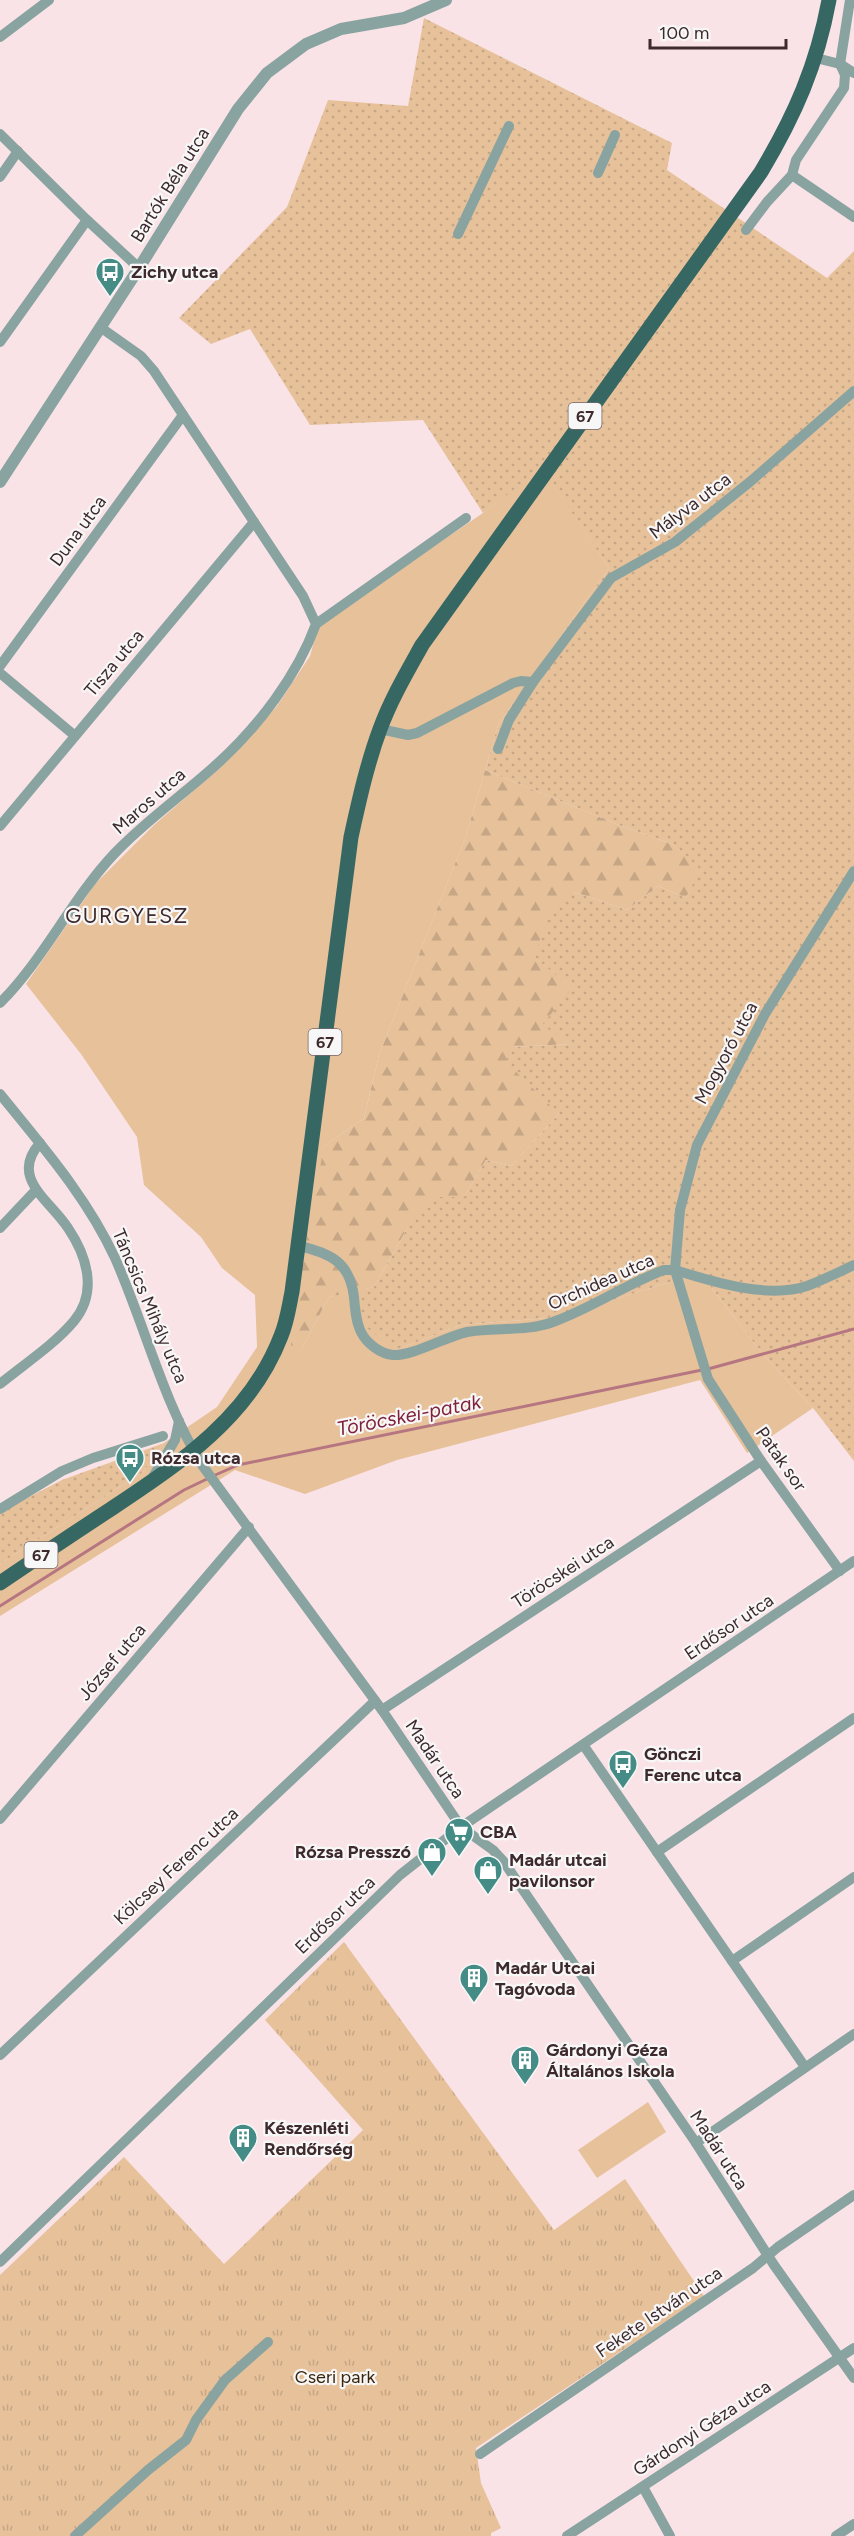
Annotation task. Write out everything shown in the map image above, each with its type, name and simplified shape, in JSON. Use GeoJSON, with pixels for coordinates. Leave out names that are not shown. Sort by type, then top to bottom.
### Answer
{"type":"FeatureCollection","features":[{"type":"Feature","properties":{"kind":"main road","name":"67"},"geometry":{"type":"LineString","coordinates":[[0,1583],[194,1451],[236,1410],[256,1383],[274,1352],[282,1335],[299,1246],[351,837],[363,784],[380,729],[396,692],[422,645],[761,172],[799,104],[816,58],[829,0]]}},
{"type":"Feature","properties":{"kind":"street"},"geometry":{"type":"LineString","coordinates":[[0,38],[49,0]]}},
{"type":"Feature","properties":{"kind":"street","name":"Bartók Béla utca"},"geometry":{"type":"LineString","coordinates":[[0,482],[139,268],[238,109],[267,73],[306,44],[341,29],[404,18],[446,0]]}},
{"type":"Feature","properties":{"kind":"street"},"geometry":{"type":"LineString","coordinates":[[746,230],[767,202],[792,175],[796,160],[844,88],[845,75],[840,64],[850,0]]}},
{"type":"Feature","properties":{"kind":"street"},"geometry":{"type":"LineString","coordinates":[[816,58],[840,64],[854,73]]}},
{"type":"Feature","properties":{"kind":"street"},"geometry":{"type":"LineString","coordinates":[[458,234],[509,126]]}},
{"type":"Feature","properties":{"kind":"street"},"geometry":{"type":"LineString","coordinates":[[0,134],[139,268]]}},
{"type":"Feature","properties":{"kind":"street"},"geometry":{"type":"LineString","coordinates":[[598,173],[615,135]]}},
{"type":"Feature","properties":{"kind":"street"},"geometry":{"type":"LineString","coordinates":[[0,177],[18,151]]}},
{"type":"Feature","properties":{"kind":"street"},"geometry":{"type":"LineString","coordinates":[[792,175],[854,217]]}},
{"type":"Feature","properties":{"kind":"street"},"geometry":{"type":"LineString","coordinates":[[0,342],[87,220]]}},
{"type":"Feature","properties":{"kind":"street"},"geometry":{"type":"LineString","coordinates":[[100,327],[141,356],[183,415],[303,596],[316,624],[466,518]]}},
{"type":"Feature","properties":{"kind":"street","name":"Mályva utca"},"geometry":{"type":"LineString","coordinates":[[498,749],[509,720],[533,682],[611,578],[675,542],[751,481],[854,391]]}},
{"type":"Feature","properties":{"kind":"street","name":"Duna utca"},"geometry":{"type":"LineString","coordinates":[[0,666],[183,415]]}},
{"type":"Feature","properties":{"kind":"street","name":"Tisza utca"},"geometry":{"type":"LineString","coordinates":[[0,826],[254,522]]}},
{"type":"Feature","properties":{"kind":"street","name":"Maros utca"},"geometry":{"type":"LineString","coordinates":[[0,1003],[29,969],[90,882],[114,854],[149,821],[219,763],[272,705],[306,651],[316,624]]}},
{"type":"Feature","properties":{"kind":"street"},"geometry":{"type":"LineString","coordinates":[[0,673],[74,735]]}},
{"type":"Feature","properties":{"kind":"street"},"geometry":{"type":"LineString","coordinates":[[380,729],[408,735],[417,733],[513,683],[533,682]]}},
{"type":"Feature","properties":{"kind":"street","name":"Mogyoró utca"},"geometry":{"type":"LineString","coordinates":[[675,1270],[680,1210],[697,1145],[765,1014],[854,871]]}},
{"type":"Feature","properties":{"kind":"street","name":"Táncsics Mihály utca"},"geometry":{"type":"LineString","coordinates":[[0,1094],[77,1191],[114,1257],[179,1421],[194,1451]]}},
{"type":"Feature","properties":{"kind":"street"},"geometry":{"type":"LineString","coordinates":[[0,1384],[75,1321],[85,1302],[90,1281],[83,1255],[68,1228],[36,1190],[29,1173],[28,1163],[40,1143]]}},
{"type":"Feature","properties":{"kind":"street"},"geometry":{"type":"LineString","coordinates":[[0,1228],[36,1190]]}},
{"type":"Feature","properties":{"kind":"street","name":"Orchidea utca"},"geometry":{"type":"LineString","coordinates":[[299,1246],[322,1251],[336,1259],[346,1272],[353,1287],[356,1317],[361,1332],[369,1343],[392,1355],[406,1354],[448,1337],[469,1332],[552,1322],[611,1297],[654,1274],[664,1270],[675,1270],[702,1362]]}},
{"type":"Feature","properties":{"kind":"street"},"geometry":{"type":"LineString","coordinates":[[675,1270],[724,1285],[786,1289],[806,1286],[854,1265]]}},
{"type":"Feature","properties":{"kind":"street","name":"Patak sor"},"geometry":{"type":"LineString","coordinates":[[702,1362],[708,1378],[761,1461],[840,1571]]}},
{"type":"Feature","properties":{"kind":"street"},"geometry":{"type":"LineString","coordinates":[[149,1483],[169,1454],[179,1421]]}},
{"type":"Feature","properties":{"kind":"street"},"geometry":{"type":"LineString","coordinates":[[0,1509],[62,1471],[93,1458],[163,1436]]}},
{"type":"Feature","properties":{"kind":"street","name":"Madár utca"},"geometry":{"type":"LineString","coordinates":[[194,1451],[217,1487],[249,1527],[382,1710],[461,1827],[493,1850],[504,1862],[696,2143],[768,2256],[854,2378]]}},
{"type":"Feature","properties":{"kind":"street","name":"Töröcskei utca"},"geometry":{"type":"LineString","coordinates":[[382,1710],[761,1461]]}},
{"type":"Feature","properties":{"kind":"street","name":"József utca"},"geometry":{"type":"LineString","coordinates":[[1,1814],[249,1527]]}},
{"type":"Feature","properties":{"kind":"street","name":"Erdősor utca"},"geometry":{"type":"LineString","coordinates":[[0,2262],[400,1875],[461,1827],[584,1746],[854,1561]]}},
{"type":"Feature","properties":{"kind":"street","name":"Kölcsey Ferenc utca"},"geometry":{"type":"LineString","coordinates":[[0,2055],[375,1701]]}},
{"type":"Feature","properties":{"kind":"street"},"geometry":{"type":"LineString","coordinates":[[657,1852],[854,1718]]}},
{"type":"Feature","properties":{"kind":"street"},"geometry":{"type":"LineString","coordinates":[[584,1746],[805,2067]]}},
{"type":"Feature","properties":{"kind":"street"},"geometry":{"type":"LineString","coordinates":[[732,1961],[854,1877]]}},
{"type":"Feature","properties":{"kind":"street"},"geometry":{"type":"LineString","coordinates":[[696,2143],[854,2034]]}},
{"type":"Feature","properties":{"kind":"street","name":"Fekete István utca"},"geometry":{"type":"LineString","coordinates":[[480,2454],[768,2256],[854,2194]]}},
{"type":"Feature","properties":{"kind":"street"},"geometry":{"type":"LineString","coordinates":[[75,2536],[148,2470],[186,2440],[196,2420],[225,2380],[268,2342]]}},
{"type":"Feature","properties":{"kind":"street","name":"Gárdonyi Géza utca"},"geometry":{"type":"LineString","coordinates":[[567,2536],[854,2348]]}},
{"type":"Feature","properties":{"kind":"street"},"geometry":{"type":"LineString","coordinates":[[643,2487],[670,2536]]}},
{"type":"Feature","properties":{"kind":"street"},"geometry":{"type":"LineString","coordinates":[[836,2536],[854,2524]]}},
{"type":"Feature","properties":{"kind":"green space"},"geometry":{"type":"Polygon","coordinates":[[[424,18],[672,143],[667,170],[827,278],[854,251],[854,1461],[813,1408],[765,1357],[704,1278],[692,1275],[559,1317],[461,1325],[396,1350],[367,1328],[354,1291],[374,1287],[408,1227],[431,1197],[464,1197],[486,1160],[511,1166],[559,1114],[506,1062],[511,1047],[571,1044],[542,1025],[572,988],[534,957],[547,921],[574,892],[627,910],[658,886],[686,898],[700,869],[672,844],[619,825],[485,770],[498,725],[609,568],[542,468],[483,513],[423,420],[310,425],[250,329],[211,344],[179,318],[287,207],[328,100],[408,106],[424,18]]]}},
{"type":"Feature","properties":{"kind":"green space"},"geometry":{"type":"Polygon","coordinates":[[[542,467],[609,568],[498,725],[466,836],[379,1055],[364,1118],[324,1146],[301,1350],[329,1297],[354,1291],[396,1350],[461,1325],[559,1317],[692,1275],[704,1278],[765,1357],[813,1408],[747,1453],[700,1380],[397,1460],[305,1494],[235,1470],[0,1616],[0,1564],[143,1472],[164,1443],[217,1407],[257,1347],[255,1295],[222,1268],[201,1237],[144,1185],[137,1137],[81,1054],[26,984],[95,884],[154,825],[221,767],[277,706],[310,656],[319,624],[483,513],[542,467]]]}},
{"type":"Feature","properties":{"kind":"green space"},"geometry":{"type":"Polygon","coordinates":[[[485,770],[619,825],[672,844],[701,869],[686,898],[658,886],[627,910],[574,892],[534,957],[573,988],[572,1044],[511,1047],[559,1114],[511,1166],[486,1160],[464,1197],[408,1227],[374,1287],[329,1297],[301,1350],[290,1352],[304,1254],[324,1146],[364,1118],[379,1055],[466,836],[485,770]]]}},
{"type":"Feature","properties":{"kind":"green space"},"geometry":{"type":"Polygon","coordinates":[[[164,1443],[143,1472],[0,1564],[0,1512],[62,1480],[164,1443]]]}},
{"type":"Feature","properties":{"kind":"green space","name":"Cseri park"},"geometry":{"type":"Polygon","coordinates":[[[344,1942],[554,2230],[625,2179],[704,2296],[476,2448],[481,2483],[501,2528],[491,2533],[491,2536],[0,2536],[0,2275],[124,2157],[224,2264],[363,2130],[265,2020],[344,1942]]]}},
{"type":"Feature","properties":{"kind":"green space"},"geometry":{"type":"Polygon","coordinates":[[[648,2102],[666,2132],[597,2178],[578,2150],[648,2102]]]}},
{"type":"Feature","properties":{"kind":"waterway","name":"Töröcskei-patak"},"geometry":{"type":"LineString","coordinates":[[708,1369],[854,1329]]}},
{"type":"Feature","properties":{"kind":"waterway","name":"Töröcskei-patak"},"geometry":{"type":"LineString","coordinates":[[213,1476],[238,1465],[702,1370]]}},
{"type":"Feature","properties":{"kind":"waterway","name":"Töröcskei-patak"},"geometry":{"type":"LineString","coordinates":[[0,1606],[184,1490],[207,1479]]}},
{"type":"Feature","properties":{"kind":"place","name":"Zichy utca"},"geometry":{"type":"Point","coordinates":[110,298]}},
{"type":"Feature","properties":{"kind":"place","name":"Rózsa utca"},"geometry":{"type":"Point","coordinates":[130,1484]}},
{"type":"Feature","properties":{"kind":"place","name":"Gönczi Ferenc utca"},"geometry":{"type":"Point","coordinates":[623,1790]}},
{"type":"Feature","properties":{"kind":"place","name":"CBA"},"geometry":{"type":"Point","coordinates":[459,1858]}},
{"type":"Feature","properties":{"kind":"place","name":"Rózsa Presszó"},"geometry":{"type":"Point","coordinates":[432,1878]}},
{"type":"Feature","properties":{"kind":"place","name":"Madár utcai pavilonsor"},"geometry":{"type":"Point","coordinates":[488,1896]}},
{"type":"Feature","properties":{"kind":"place","name":"Madár Utcai Tagóvoda"},"geometry":{"type":"Point","coordinates":[474,2004]}},
{"type":"Feature","properties":{"kind":"place","name":"Gárdonyi Géza Általános Iskola"},"geometry":{"type":"Point","coordinates":[525,2086]}},
{"type":"Feature","properties":{"kind":"place","name":"Készenléti Rendőrség"},"geometry":{"type":"Point","coordinates":[243,2164]}},
{"type":"Feature","properties":{"kind":"district","name":"GURGYESZ"},"geometry":{"type":"Point","coordinates":[127,915]}}]}
